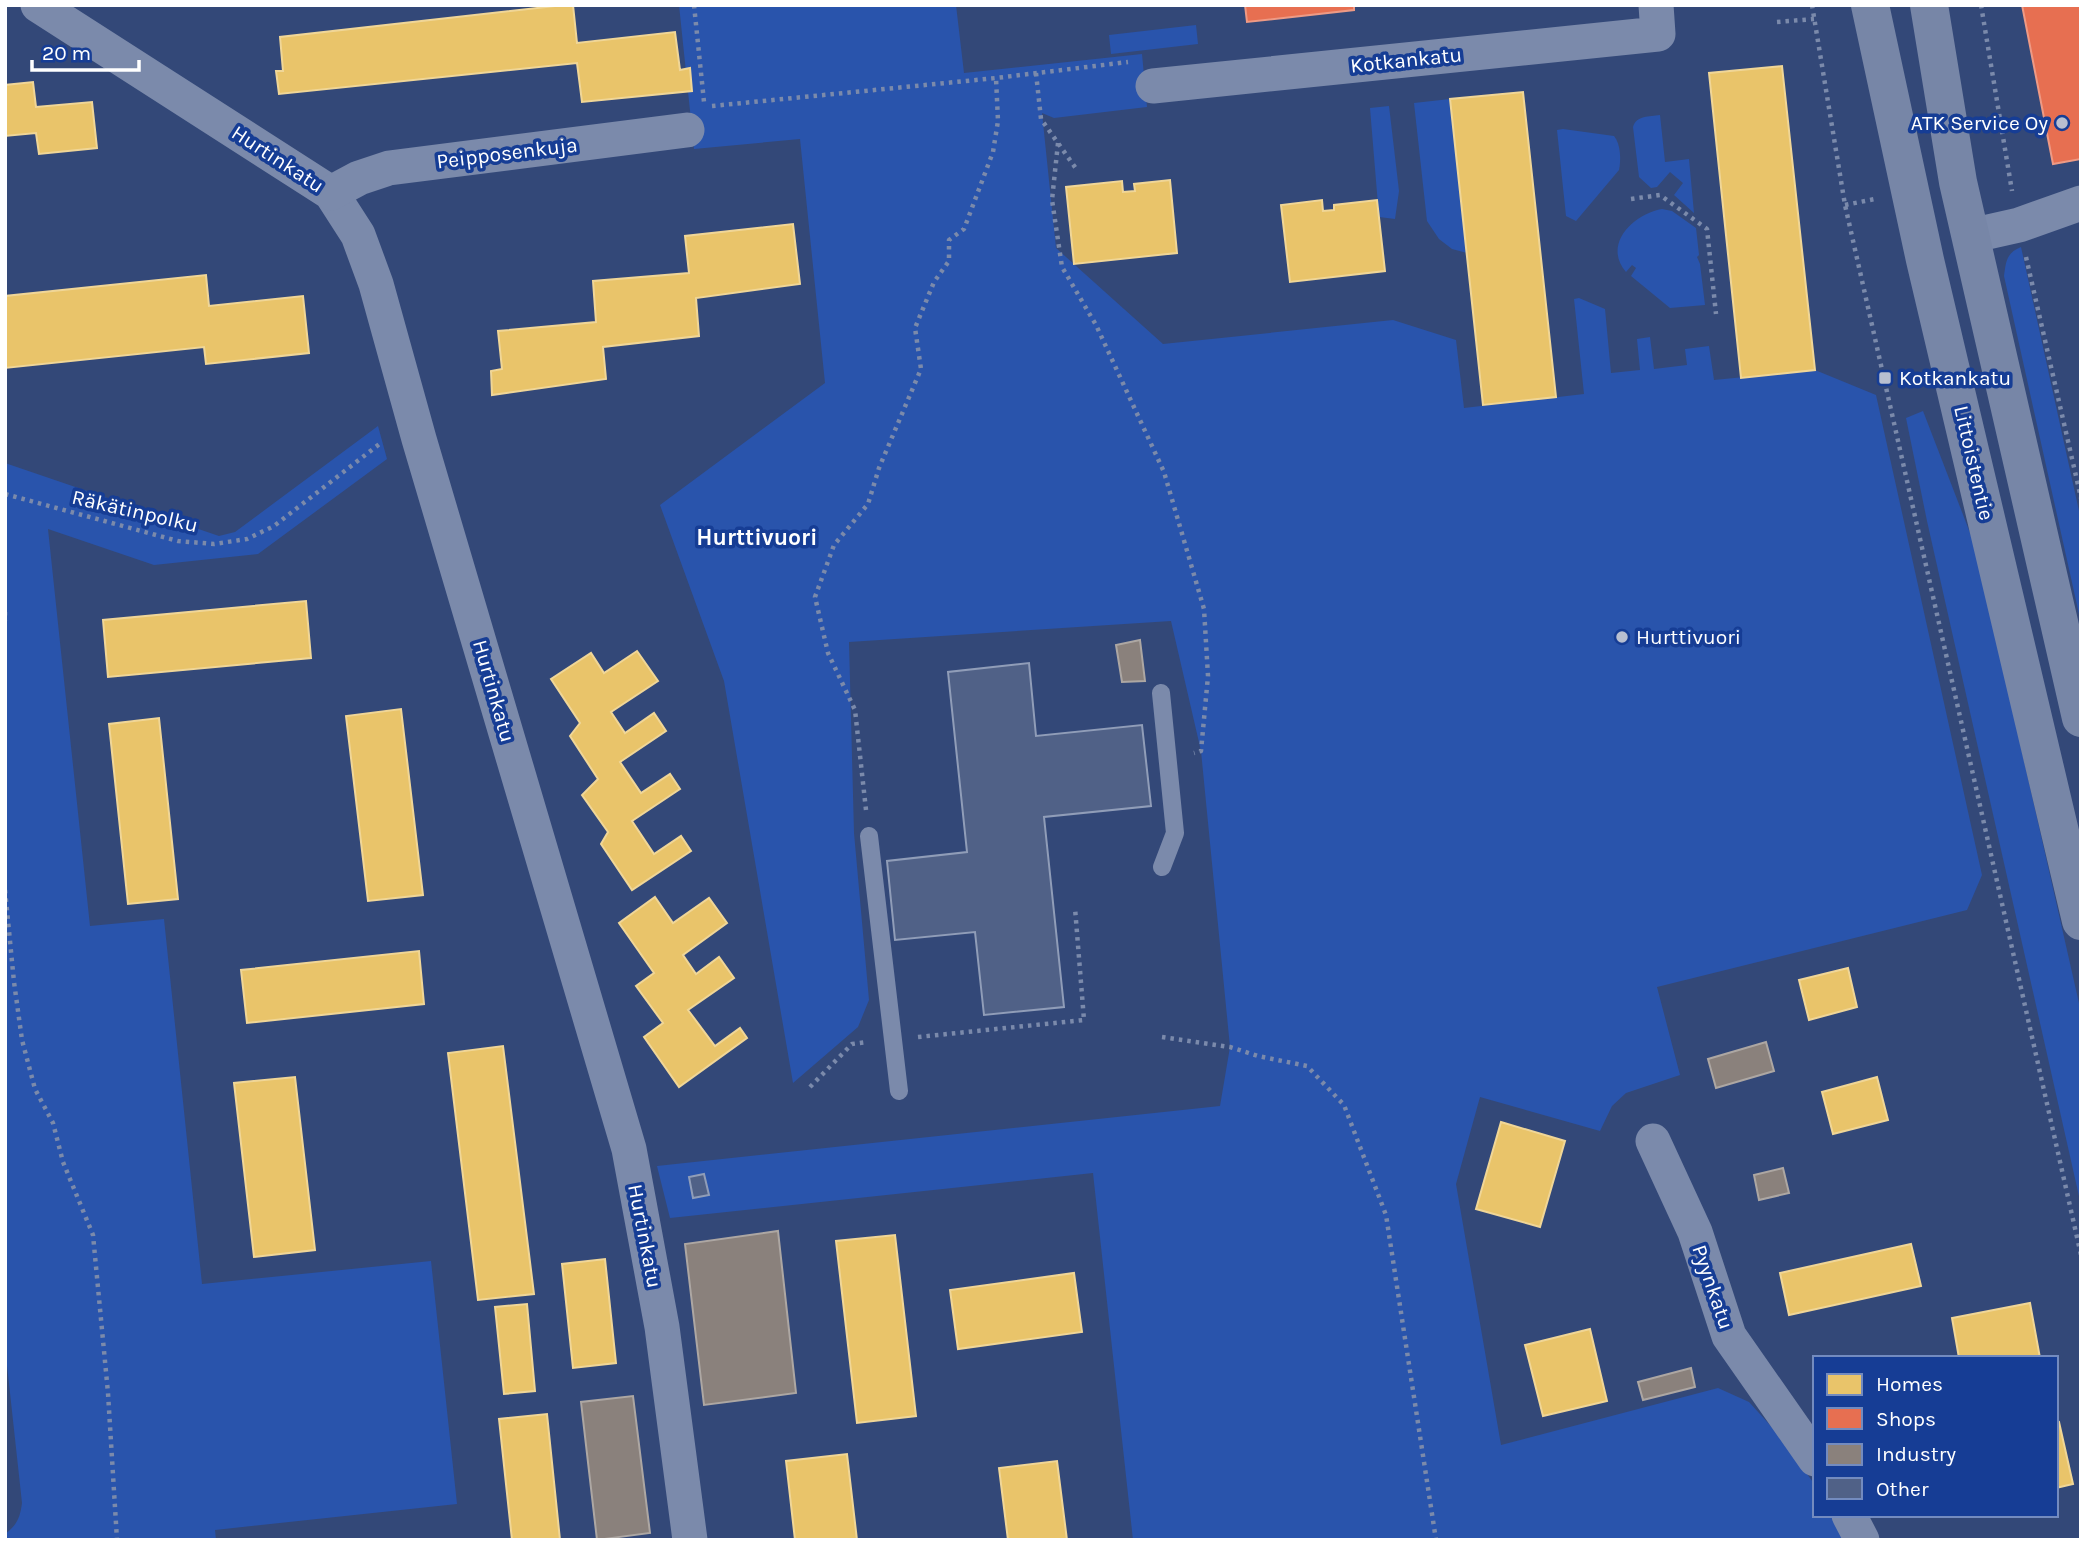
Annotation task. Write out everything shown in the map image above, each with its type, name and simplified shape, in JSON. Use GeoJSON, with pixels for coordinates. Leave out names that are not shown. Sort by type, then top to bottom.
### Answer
{"type":"FeatureCollection","features":[{"type":"Feature","properties":{"kind":"main road","name":"Littoistentie"},"geometry":{"type":"LineString","coordinates":[[1870,5],[1925,260],[2081,921]]}},
{"type":"Feature","properties":{"kind":"main road"},"geometry":{"type":"LineString","coordinates":[[1929,5],[1958,182],[2081,718]]}},
{"type":"Feature","properties":{"kind":"street","name":"Hurtinkatu"},"geometry":{"type":"LineString","coordinates":[[38,5],[331,193],[358,235],[376,284],[419,439],[629,1149],[662,1327],[690,1540]]}},
{"type":"Feature","properties":{"kind":"street","name":"Kotkankatu"},"geometry":{"type":"LineString","coordinates":[[1145,73],[1657,19]]}},
{"type":"Feature","properties":{"kind":"street","name":"Peipposenkuja"},"geometry":{"type":"LineString","coordinates":[[331,193],[359,178],[389,169],[687,130]]}},
{"type":"Feature","properties":{"kind":"street"},"geometry":{"type":"LineString","coordinates":[[1970,236],[2019,225],[2081,203]]}},
{"type":"Feature","properties":{"kind":"street","name":"Pyynkatu"},"geometry":{"type":"LineString","coordinates":[[1653,1141],[1695,1233],[1729,1336],[1813,1455]]}},
{"type":"Feature","properties":{"kind":"street"},"geometry":{"type":"LineString","coordinates":[[1850,1517],[1862,1540]]}},
{"type":"Feature","properties":{"kind":"lane"},"geometry":{"type":"LineString","coordinates":[[1161,693],[1175,833],[1162,867]]}},
{"type":"Feature","properties":{"kind":"lane"},"geometry":{"type":"LineString","coordinates":[[869,836],[899,1091]]}},
{"type":"Feature","properties":{"kind":"path"},"geometry":{"type":"LineString","coordinates":[[694,5],[705,106],[1036,73],[1145,73]]}},
{"type":"Feature","properties":{"kind":"path"},"geometry":{"type":"LineString","coordinates":[[1812,5],[1845,205],[2081,1255]]}},
{"type":"Feature","properties":{"kind":"path"},"geometry":{"type":"LineString","coordinates":[[1777,22],[1815,19]]}},
{"type":"Feature","properties":{"kind":"path"},"geometry":{"type":"LineString","coordinates":[[1036,73],[1041,119],[1077,170]]}},
{"type":"Feature","properties":{"kind":"path"},"geometry":{"type":"LineString","coordinates":[[869,836],[855,710],[828,653],[815,597],[834,545],[868,504],[879,468],[921,369],[915,328],[934,282],[949,261],[949,240],[964,229],[993,152],[999,121],[996,78]]}},
{"type":"Feature","properties":{"kind":"path"},"geometry":{"type":"LineString","coordinates":[[1058,143],[1052,200],[1062,267],[1096,325],[1164,471],[1204,609],[1208,676],[1201,751],[1168,764]]}},
{"type":"Feature","properties":{"kind":"path"},"geometry":{"type":"LineString","coordinates":[[1631,199],[1660,195],[1707,229],[1716,314]]}},
{"type":"Feature","properties":{"kind":"path"},"geometry":{"type":"LineString","coordinates":[[1845,205],[1878,198]]}},
{"type":"Feature","properties":{"kind":"path","name":"Räkätinpolku"},"geometry":{"type":"LineString","coordinates":[[5,494],[178,541],[214,544],[247,539],[274,526],[383,442]]}},
{"type":"Feature","properties":{"kind":"path"},"geometry":{"type":"LineString","coordinates":[[5,612],[5,621]]}},
{"type":"Feature","properties":{"kind":"path"},"geometry":{"type":"LineString","coordinates":[[5,890],[13,982],[22,1040],[36,1089],[53,1123],[63,1162],[93,1236],[108,1393],[117,1540]]}},
{"type":"Feature","properties":{"kind":"path"},"geometry":{"type":"LineString","coordinates":[[810,1087],[852,1044],[1084,1020],[1075,908]]}},
{"type":"Feature","properties":{"kind":"path"},"geometry":{"type":"LineString","coordinates":[[1162,1037],[1230,1047],[1307,1066],[1344,1105],[1386,1215],[1436,1540]]}},
{"type":"Feature","properties":{"kind":"shaded area"},"geometry":{"type":"Polygon","coordinates":[[[679,5],[956,5],[964,73],[1142,54],[1147,107],[1054,118],[1042,113],[1056,248],[1163,344],[1393,320],[1456,340],[1464,408],[1584,394],[1574,299],[1579,298],[1605,309],[1611,373],[1640,370],[1637,339],[1650,337],[1654,369],[1687,365],[1685,349],[1709,346],[1714,380],[1815,370],[1876,395],[1982,875],[1967,910],[1657,987],[1680,1075],[1626,1093],[1612,1106],[1600,1131],[1480,1097],[1456,1184],[1501,1445],[1718,1388],[1749,1402],[1779,1435],[1813,1482],[1813,1517],[1834,1517],[1844,1540],[1133,1540],[1093,1173],[670,1218],[657,1166],[1220,1106],[1230,1047],[1201,751],[1171,621],[849,642],[854,833],[869,1000],[858,1027],[793,1083],[724,681],[660,505],[825,383],[800,139],[694,149],[679,5]]]}},
{"type":"Feature","properties":{"kind":"shaded area"},"geometry":{"type":"Polygon","coordinates":[[[1196,25],[1198,44],[1111,54],[1109,35],[1196,25]]]}},
{"type":"Feature","properties":{"kind":"shaded area"},"geometry":{"type":"Polygon","coordinates":[[[1450,99],[1467,253],[1452,249],[1439,239],[1427,221],[1414,103],[1450,99]]]}},
{"type":"Feature","properties":{"kind":"shaded area"},"geometry":{"type":"Polygon","coordinates":[[[1389,106],[1399,191],[1395,219],[1379,217],[1370,108],[1389,106]]]}},
{"type":"Feature","properties":{"kind":"shaded area"},"geometry":{"type":"Polygon","coordinates":[[[1660,115],[1665,162],[1689,159],[1694,213],[1674,195],[1683,183],[1670,172],[1657,187],[1651,188],[1639,177],[1633,127],[1640,118],[1660,115]]]}},
{"type":"Feature","properties":{"kind":"shaded area"},"geometry":{"type":"Polygon","coordinates":[[[1557,130],[1614,136],[1620,153],[1619,170],[1576,221],[1566,216],[1557,130]]]}},
{"type":"Feature","properties":{"kind":"shaded area"},"geometry":{"type":"Polygon","coordinates":[[[1662,209],[1672,211],[1696,228],[1697,257],[1705,305],[1670,308],[1631,276],[1636,268],[1632,265],[1626,272],[1620,261],[1619,241],[1624,232],[1641,217],[1662,209]]]}},
{"type":"Feature","properties":{"kind":"shaded area"},"geometry":{"type":"Polygon","coordinates":[[[2021,247],[2081,520],[2081,623],[2004,276],[2010,255],[2021,247]]]}},
{"type":"Feature","properties":{"kind":"shaded area"},"geometry":{"type":"Polygon","coordinates":[[[1923,411],[1972,538],[2081,1012],[2081,1205],[1906,418],[1923,411]]]}},
{"type":"Feature","properties":{"kind":"shaded area"},"geometry":{"type":"Polygon","coordinates":[[[378,426],[387,459],[258,554],[154,565],[48,529],[90,926],[164,919],[202,1284],[431,1261],[457,1504],[215,1530],[216,1540],[5,1540],[5,1534],[17,1521],[22,1503],[5,1347],[5,463],[219,536],[235,532],[378,426]]]}},
{"type":"Feature","properties":{"kind":"building: Homes"},"geometry":{"type":"Polygon","coordinates":[[[573,5],[577,43],[675,32],[680,70],[690,68],[692,91],[582,102],[577,63],[279,94],[276,71],[283,71],[280,37],[573,5]]]}},
{"type":"Feature","properties":{"kind":"building: Homes"},"geometry":{"type":"Polygon","coordinates":[[[1782,66],[1815,370],[1741,378],[1709,73],[1782,66]]]}},
{"type":"Feature","properties":{"kind":"building: Homes"},"geometry":{"type":"Polygon","coordinates":[[[33,82],[36,107],[92,102],[97,148],[39,154],[36,133],[5,136],[5,85],[33,82]]]}},
{"type":"Feature","properties":{"kind":"building: Homes"},"geometry":{"type":"Polygon","coordinates":[[[1523,92],[1556,397],[1483,405],[1450,99],[1523,92]]]}},
{"type":"Feature","properties":{"kind":"building: Homes"},"geometry":{"type":"Polygon","coordinates":[[[1170,180],[1177,253],[1074,264],[1066,187],[1122,181],[1123,192],[1135,191],[1134,184],[1170,180]]]}},
{"type":"Feature","properties":{"kind":"building: Homes"},"geometry":{"type":"Polygon","coordinates":[[[1322,200],[1323,211],[1334,210],[1334,205],[1377,200],[1385,271],[1290,282],[1281,205],[1322,200]]]}},
{"type":"Feature","properties":{"kind":"building: Homes"},"geometry":{"type":"Polygon","coordinates":[[[793,224],[800,284],[696,298],[699,336],[603,347],[606,379],[492,395],[491,371],[502,369],[498,331],[596,322],[593,281],[689,273],[685,236],[793,224]]]}},
{"type":"Feature","properties":{"kind":"building: Homes"},"geometry":{"type":"Polygon","coordinates":[[[206,275],[209,306],[303,296],[309,353],[206,364],[204,347],[5,368],[5,296],[206,275]]]}},
{"type":"Feature","properties":{"kind":"building: Homes"},"geometry":{"type":"Polygon","coordinates":[[[306,601],[311,658],[108,677],[103,620],[306,601]]]}},
{"type":"Feature","properties":{"kind":"building: Homes"},"geometry":{"type":"Polygon","coordinates":[[[637,651],[658,681],[611,712],[625,733],[654,713],[666,731],[620,762],[641,793],[670,774],[680,789],[632,821],[654,854],[681,836],[691,851],[632,890],[601,844],[608,832],[582,795],[598,779],[570,736],[580,723],[551,679],[591,653],[604,673],[637,651]]]}},
{"type":"Feature","properties":{"kind":"building: Homes"},"geometry":{"type":"Polygon","coordinates":[[[401,709],[423,895],[368,901],[346,716],[401,709]]]}},
{"type":"Feature","properties":{"kind":"building: Homes"},"geometry":{"type":"Polygon","coordinates":[[[159,718],[178,899],[128,904],[109,724],[159,718]]]}},
{"type":"Feature","properties":{"kind":"building: Homes"},"geometry":{"type":"Polygon","coordinates":[[[655,897],[673,923],[709,898],[727,923],[683,955],[696,974],[719,957],[734,978],[688,1010],[715,1046],[740,1028],[747,1038],[679,1087],[644,1037],[663,1023],[636,986],[654,973],[619,923],[655,897]]]}},
{"type":"Feature","properties":{"kind":"building: Homes"},"geometry":{"type":"Polygon","coordinates":[[[419,951],[424,1004],[247,1023],[241,970],[419,951]]]}},
{"type":"Feature","properties":{"kind":"building: Homes"},"geometry":{"type":"Polygon","coordinates":[[[1848,968],[1857,1007],[1809,1020],[1799,980],[1848,968]]]}},
{"type":"Feature","properties":{"kind":"building: Homes"},"geometry":{"type":"Polygon","coordinates":[[[503,1046],[534,1294],[478,1300],[448,1053],[503,1046]]]}},
{"type":"Feature","properties":{"kind":"building: Homes"},"geometry":{"type":"Polygon","coordinates":[[[295,1077],[315,1250],[254,1257],[234,1083],[295,1077]]]}},
{"type":"Feature","properties":{"kind":"building: Homes"},"geometry":{"type":"Polygon","coordinates":[[[1877,1077],[1888,1120],[1833,1134],[1822,1092],[1877,1077]]]}},
{"type":"Feature","properties":{"kind":"building: Homes"},"geometry":{"type":"Polygon","coordinates":[[[1501,1122],[1565,1141],[1540,1227],[1476,1209],[1501,1122]]]}},
{"type":"Feature","properties":{"kind":"building: Homes"},"geometry":{"type":"Polygon","coordinates":[[[895,1235],[916,1416],[857,1423],[836,1241],[895,1235]]]}},
{"type":"Feature","properties":{"kind":"building: Homes"},"geometry":{"type":"Polygon","coordinates":[[[1911,1244],[1921,1286],[1789,1315],[1780,1273],[1911,1244]]]}},
{"type":"Feature","properties":{"kind":"building: Homes"},"geometry":{"type":"Polygon","coordinates":[[[605,1259],[616,1363],[573,1368],[562,1264],[605,1259]]]}},
{"type":"Feature","properties":{"kind":"building: Homes"},"geometry":{"type":"Polygon","coordinates":[[[1074,1273],[1082,1332],[958,1349],[950,1290],[1074,1273]]]}},
{"type":"Feature","properties":{"kind":"building: Homes"},"geometry":{"type":"Polygon","coordinates":[[[2030,1303],[2040,1356],[1959,1356],[1952,1318],[2030,1303]]]}},
{"type":"Feature","properties":{"kind":"building: Homes"},"geometry":{"type":"Polygon","coordinates":[[[527,1304],[535,1391],[504,1394],[495,1307],[527,1304]]]}},
{"type":"Feature","properties":{"kind":"building: Homes"},"geometry":{"type":"Polygon","coordinates":[[[1590,1329],[1607,1401],[1543,1416],[1525,1345],[1590,1329]]]}},
{"type":"Feature","properties":{"kind":"building: Homes"},"geometry":{"type":"Polygon","coordinates":[[[547,1414],[560,1540],[512,1540],[499,1419],[547,1414]]]}},
{"type":"Feature","properties":{"kind":"building: Homes"},"geometry":{"type":"Polygon","coordinates":[[[2058,1422],[2073,1484],[2058,1488],[2058,1422]]]}},
{"type":"Feature","properties":{"kind":"building: Homes"},"geometry":{"type":"Polygon","coordinates":[[[847,1454],[857,1540],[795,1540],[786,1461],[847,1454]]]}},
{"type":"Feature","properties":{"kind":"building: Homes"},"geometry":{"type":"Polygon","coordinates":[[[1057,1461],[1067,1540],[1008,1540],[999,1468],[1057,1461]]]}},
{"type":"Feature","properties":{"kind":"building: Shops"},"geometry":{"type":"Polygon","coordinates":[[[1245,5],[1354,5],[1354,10],[1247,22],[1245,5]]]}},
{"type":"Feature","properties":{"kind":"building: Shops"},"geometry":{"type":"Polygon","coordinates":[[[2022,5],[2081,5],[2081,159],[2053,164],[2022,5]]]}},
{"type":"Feature","properties":{"kind":"building: Industry"},"geometry":{"type":"Polygon","coordinates":[[[1140,640],[1145,681],[1122,682],[1116,645],[1140,640]]]}},
{"type":"Feature","properties":{"kind":"building: Industry"},"geometry":{"type":"Polygon","coordinates":[[[1766,1042],[1774,1071],[1716,1088],[1708,1059],[1766,1042]]]}},
{"type":"Feature","properties":{"kind":"building: Industry"},"geometry":{"type":"Polygon","coordinates":[[[1783,1168],[1789,1193],[1759,1200],[1754,1175],[1783,1168]]]}},
{"type":"Feature","properties":{"kind":"building: Industry"},"geometry":{"type":"Polygon","coordinates":[[[778,1231],[796,1393],[704,1405],[685,1244],[778,1231]]]}},
{"type":"Feature","properties":{"kind":"building: Industry"},"geometry":{"type":"Polygon","coordinates":[[[1691,1368],[1695,1387],[1643,1400],[1638,1382],[1691,1368]]]}},
{"type":"Feature","properties":{"kind":"building: Industry"},"geometry":{"type":"Polygon","coordinates":[[[633,1396],[650,1533],[597,1540],[581,1402],[633,1396]]]}},
{"type":"Feature","properties":{"kind":"building: Other"},"geometry":{"type":"Polygon","coordinates":[[[1029,663],[1036,736],[1142,725],[1151,806],[1044,817],[1064,1007],[984,1015],[975,932],[895,940],[887,861],[967,852],[948,672],[1029,663]]]}},
{"type":"Feature","properties":{"kind":"building: Other"},"geometry":{"type":"Polygon","coordinates":[[[704,1174],[709,1195],[693,1198],[689,1177],[704,1174]]]}},
{"type":"Feature","properties":{"kind":"place","name":"ATK Service Oy"},"geometry":{"type":"Point","coordinates":[2062,123]}},
{"type":"Feature","properties":{"kind":"place","name":"Kotkankatu"},"geometry":{"type":"Point","coordinates":[1885,378]}},
{"type":"Feature","properties":{"kind":"place","name":"Hurttivuori"},"geometry":{"type":"Point","coordinates":[1622,637]}},
{"type":"Feature","properties":{"kind":"district","name":"Hurttivuori"},"geometry":{"type":"Point","coordinates":[757,537]}}]}
